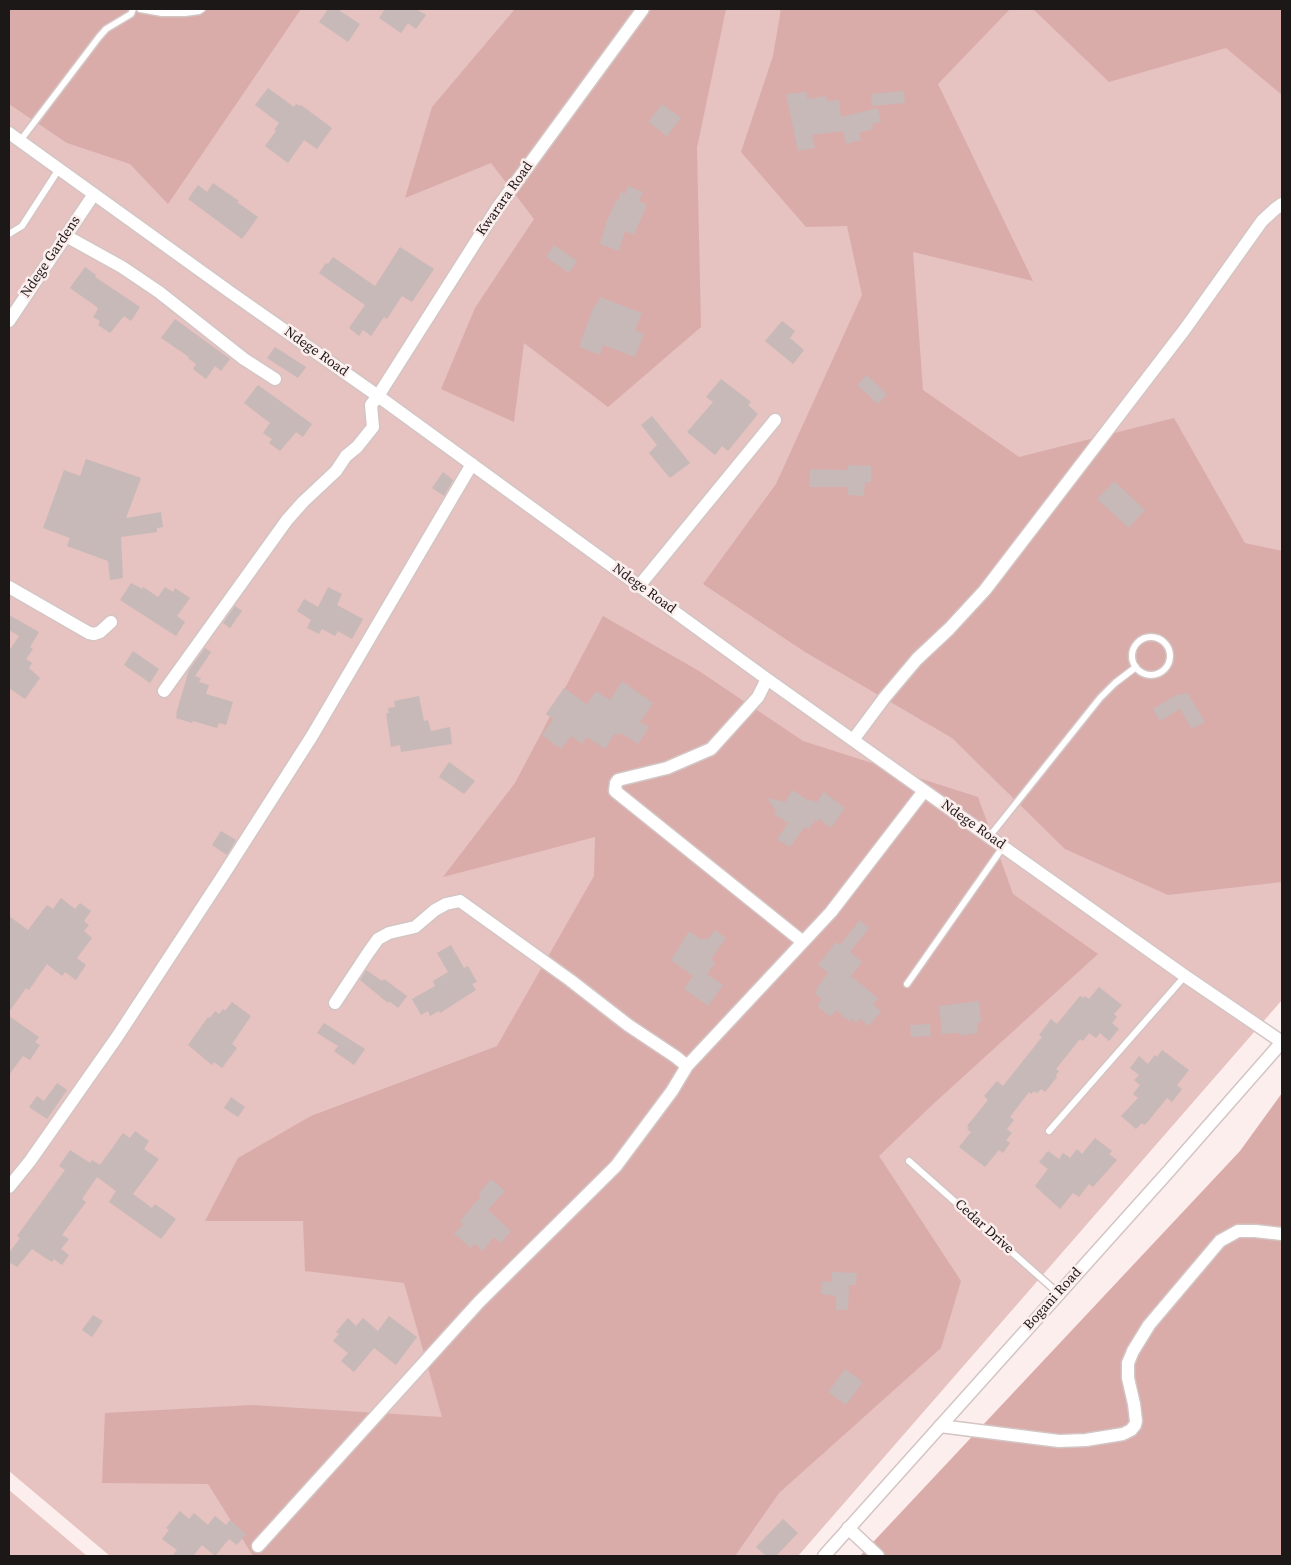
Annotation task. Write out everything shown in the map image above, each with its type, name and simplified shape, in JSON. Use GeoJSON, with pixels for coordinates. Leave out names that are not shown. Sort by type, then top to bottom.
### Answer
{"type":"FeatureCollection","features":[{"type":"Feature","properties":{"kind":"street","name":"Kwarara Road"},"geometry":{"type":"LineString","coordinates":[[164,691],[287,520],[336,471],[346,456],[357,447],[373,427],[371,405],[498,207],[643,9]]}},
{"type":"Feature","properties":{"kind":"street","name":"Ndege Road"},"geometry":{"type":"LineString","coordinates":[[9,133],[378,396],[767,679],[1184,976],[1282,1042]]}},
{"type":"Feature","properties":{"kind":"street","name":"Ndege Gardens"},"geometry":{"type":"LineString","coordinates":[[9,321],[94,194]]}},
{"type":"Feature","properties":{"kind":"street"},"geometry":{"type":"LineString","coordinates":[[853,740],[918,659],[985,590],[1185,329],[1262,222],[1275,208],[1282,204]]}},
{"type":"Feature","properties":{"kind":"street"},"geometry":{"type":"LineString","coordinates":[[66,236],[108,259],[159,292],[244,359],[275,379]]}},
{"type":"Feature","properties":{"kind":"street"},"geometry":{"type":"LineString","coordinates":[[640,586],[775,420]]}},
{"type":"Feature","properties":{"kind":"street"},"geometry":{"type":"LineString","coordinates":[[9,1187],[30,1161],[117,1037],[222,877],[312,736],[472,464]]}},
{"type":"Feature","properties":{"kind":"street"},"geometry":{"type":"LineString","coordinates":[[9,587],[89,633],[100,632],[111,622]]}},
{"type":"Feature","properties":{"kind":"street"},"geometry":{"type":"LineString","coordinates":[[767,679],[758,697],[711,749],[667,768],[618,780],[615,792],[803,942]]}},
{"type":"Feature","properties":{"kind":"street"},"geometry":{"type":"LineString","coordinates":[[258,1546],[479,1302],[616,1166],[672,1091],[686,1066],[831,912],[924,791]]}},
{"type":"Feature","properties":{"kind":"street"},"geometry":{"type":"LineString","coordinates":[[335,1003],[378,939],[388,933],[415,928],[435,910],[446,904],[460,901],[686,1066]]}},
{"type":"Feature","properties":{"kind":"street","name":"Bogani Road"},"geometry":{"type":"LineString","coordinates":[[824,1556],[1282,1042]]}},
{"type":"Feature","properties":{"kind":"street"},"geometry":{"type":"LineString","coordinates":[[940,1426],[1059,1441],[1086,1440],[1122,1434],[1131,1430],[1136,1425],[1136,1421],[1128,1378],[1128,1363],[1133,1351],[1150,1325],[1220,1241],[1238,1231],[1282,1234]]}},
{"type":"Feature","properties":{"kind":"street"},"geometry":{"type":"LineString","coordinates":[[848,1528],[878,1556]]}},
{"type":"Feature","properties":{"kind":"lane"},"geometry":{"type":"LineString","coordinates":[[20,141],[98,36],[131,14],[133,9]]}},
{"type":"Feature","properties":{"kind":"lane"},"geometry":{"type":"LineString","coordinates":[[140,9],[162,13],[185,13],[202,9]]}},
{"type":"Feature","properties":{"kind":"lane"},"geometry":{"type":"LineString","coordinates":[[9,234],[22,226],[59,169]]}},
{"type":"Feature","properties":{"kind":"lane"},"geometry":{"type":"LineString","coordinates":[[1150,637],[1162,641],[1167,646],[1170,658],[1164,670],[1159,673],[1146,674],[1136,667],[1133,654],[1138,643],[1150,637]]}},
{"type":"Feature","properties":{"kind":"lane"},"geometry":{"type":"LineString","coordinates":[[990,837],[1100,698],[1115,683],[1136,667]]}},
{"type":"Feature","properties":{"kind":"lane"},"geometry":{"type":"LineString","coordinates":[[907,984],[1003,847]]}},
{"type":"Feature","properties":{"kind":"lane"},"geometry":{"type":"LineString","coordinates":[[1049,1131],[1184,976]]}},
{"type":"Feature","properties":{"kind":"lane","name":"Cedar Drive"},"geometry":{"type":"LineString","coordinates":[[909,1161],[1058,1294]]}},
{"type":"Feature","properties":{"kind":"shaded area"},"geometry":{"type":"Polygon","coordinates":[[[9,9],[1282,9],[1282,1000],[798,1556],[110,1556],[9,1471],[9,9]]]}},
{"type":"Feature","properties":{"kind":"shaded area"},"geometry":{"type":"Polygon","coordinates":[[[9,9],[301,9],[168,204],[130,164],[67,143],[9,104],[9,9]]]}},
{"type":"Feature","properties":{"kind":"shaded area"},"geometry":{"type":"Polygon","coordinates":[[[515,9],[726,9],[697,148],[701,327],[608,407],[524,343],[514,422],[441,389],[475,308],[534,219],[491,163],[405,198],[432,107],[515,9]]]}},
{"type":"Feature","properties":{"kind":"shaded area"},"geometry":{"type":"Polygon","coordinates":[[[781,9],[1010,9],[938,84],[1033,281],[913,252],[923,390],[1019,457],[1174,418],[1245,543],[1282,551],[1282,882],[1168,895],[1065,849],[952,738],[805,652],[703,584],[776,484],[862,295],[847,226],[806,227],[741,152],[773,56],[781,9]]]}},
{"type":"Feature","properties":{"kind":"shaded area"},"geometry":{"type":"Polygon","coordinates":[[[1033,9],[1282,9],[1282,95],[1226,48],[1109,82],[1033,9]]]}},
{"type":"Feature","properties":{"kind":"shaded area"},"geometry":{"type":"Polygon","coordinates":[[[603,616],[699,671],[803,741],[978,797],[1013,894],[1098,954],[879,1156],[961,1281],[941,1348],[779,1493],[735,1556],[253,1556],[208,1484],[102,1483],[105,1413],[252,1405],[442,1417],[404,1283],[305,1271],[303,1221],[205,1221],[238,1158],[311,1116],[497,1046],[594,876],[595,837],[443,877],[515,783],[603,616]]]}},
{"type":"Feature","properties":{"kind":"shaded area"},"geometry":{"type":"Polygon","coordinates":[[[1282,1093],[1282,1556],[860,1556],[1240,1151],[1282,1093]]]}},
{"type":"Feature","properties":{"kind":"shaded area"},"geometry":{"type":"Polygon","coordinates":[[[9,1490],[87,1556],[9,1556],[9,1490]]]}},
{"type":"Feature","properties":{"kind":"building"},"geometry":{"type":"Polygon","coordinates":[[[328,9],[337,9],[360,24],[348,42],[319,22],[328,9]]]}},
{"type":"Feature","properties":{"kind":"building"},"geometry":{"type":"Polygon","coordinates":[[[385,9],[416,9],[426,15],[416,29],[408,23],[401,33],[379,18],[385,9]]]}},
{"type":"Feature","properties":{"kind":"building"},"geometry":{"type":"Polygon","coordinates":[[[268,88],[294,107],[296,104],[301,105],[332,128],[317,149],[304,140],[288,163],[265,146],[276,131],[274,130],[279,123],[255,105],[268,88]]]}},
{"type":"Feature","properties":{"kind":"building"},"geometry":{"type":"Polygon","coordinates":[[[904,91],[905,103],[872,106],[871,94],[904,91]]]}},
{"type":"Feature","properties":{"kind":"building"},"geometry":{"type":"Polygon","coordinates":[[[807,92],[807,99],[826,96],[827,101],[839,100],[841,117],[878,108],[881,122],[872,124],[873,129],[859,133],[861,140],[846,144],[843,131],[812,135],[815,148],[798,151],[786,94],[807,92]]]}},
{"type":"Feature","properties":{"kind":"building"},"geometry":{"type":"Polygon","coordinates":[[[662,104],[681,118],[667,136],[648,122],[662,104]]]}},
{"type":"Feature","properties":{"kind":"building"},"geometry":{"type":"Polygon","coordinates":[[[213,183],[258,217],[242,239],[188,199],[198,185],[207,192],[213,183]]]}},
{"type":"Feature","properties":{"kind":"building"},"geometry":{"type":"Polygon","coordinates":[[[628,186],[643,192],[639,201],[647,205],[634,235],[625,231],[619,251],[600,244],[606,223],[616,200],[618,201],[621,192],[625,194],[628,186]]]}},
{"type":"Feature","properties":{"kind":"building"},"geometry":{"type":"Polygon","coordinates":[[[554,245],[577,261],[569,273],[546,257],[554,245]]]}},
{"type":"Feature","properties":{"kind":"building"},"geometry":{"type":"Polygon","coordinates":[[[400,247],[434,269],[412,302],[402,296],[387,319],[384,317],[371,336],[363,330],[359,336],[349,328],[365,305],[319,273],[333,257],[375,286],[400,247]]]}},
{"type":"Feature","properties":{"kind":"building"},"geometry":{"type":"Polygon","coordinates":[[[85,267],[96,275],[95,277],[140,307],[131,321],[124,316],[110,333],[98,325],[100,321],[93,317],[98,309],[97,307],[70,288],[85,267]]]}},
{"type":"Feature","properties":{"kind":"building"},"geometry":{"type":"Polygon","coordinates":[[[600,297],[642,313],[635,330],[644,334],[635,357],[603,345],[600,355],[579,347],[594,305],[596,306],[600,297]]]}},
{"type":"Feature","properties":{"kind":"building"},"geometry":{"type":"Polygon","coordinates":[[[175,319],[230,359],[221,371],[215,366],[206,379],[193,369],[196,364],[189,357],[161,338],[175,319]]]}},
{"type":"Feature","properties":{"kind":"building"},"geometry":{"type":"Polygon","coordinates":[[[782,321],[795,331],[790,338],[804,350],[793,364],[765,341],[782,321]]]}},
{"type":"Feature","properties":{"kind":"building"},"geometry":{"type":"Polygon","coordinates":[[[275,347],[306,367],[298,378],[267,358],[275,347]]]}},
{"type":"Feature","properties":{"kind":"building"},"geometry":{"type":"Polygon","coordinates":[[[867,375],[887,394],[878,404],[857,385],[867,375]]]}},
{"type":"Feature","properties":{"kind":"building"},"geometry":{"type":"Polygon","coordinates":[[[721,379],[751,402],[748,405],[758,414],[728,451],[722,446],[715,455],[687,432],[713,402],[706,397],[721,379]]]}},
{"type":"Feature","properties":{"kind":"building"},"geometry":{"type":"Polygon","coordinates":[[[258,385],[312,424],[303,437],[296,432],[280,451],[269,443],[272,439],[263,433],[270,423],[244,403],[258,385]]]}},
{"type":"Feature","properties":{"kind":"building"},"geometry":{"type":"Polygon","coordinates":[[[652,416],[690,463],[670,478],[649,453],[657,445],[641,425],[652,416]]]}},
{"type":"Feature","properties":{"kind":"building"},"geometry":{"type":"Polygon","coordinates":[[[86,459],[141,478],[126,518],[161,512],[163,527],[157,528],[157,532],[121,537],[123,578],[110,580],[108,561],[67,546],[70,538],[43,528],[64,470],[80,476],[86,459]]]}},
{"type":"Feature","properties":{"kind":"building"},"geometry":{"type":"Polygon","coordinates":[[[848,465],[871,466],[871,482],[865,482],[864,496],[848,495],[848,487],[809,487],[810,469],[848,470],[848,465]]]}},
{"type":"Feature","properties":{"kind":"building"},"geometry":{"type":"Polygon","coordinates":[[[443,472],[453,480],[444,496],[432,488],[443,472]]]}},
{"type":"Feature","properties":{"kind":"building"},"geometry":{"type":"Polygon","coordinates":[[[1114,481],[1145,510],[1129,528],[1097,499],[1114,481]]]}},
{"type":"Feature","properties":{"kind":"building"},"geometry":{"type":"Polygon","coordinates":[[[131,583],[142,589],[143,587],[158,597],[165,587],[173,592],[175,588],[190,598],[177,616],[185,622],[176,636],[120,600],[131,583]]]}},
{"type":"Feature","properties":{"kind":"building"},"geometry":{"type":"Polygon","coordinates":[[[328,587],[342,594],[337,605],[363,619],[352,639],[338,631],[335,636],[322,629],[319,634],[307,628],[311,620],[297,611],[304,599],[318,607],[328,587]]]}},
{"type":"Feature","properties":{"kind":"building"},"geometry":{"type":"Polygon","coordinates":[[[235,606],[242,611],[230,628],[223,623],[235,606]]]}},
{"type":"Feature","properties":{"kind":"building"},"geometry":{"type":"Polygon","coordinates":[[[9,615],[39,632],[30,647],[33,649],[26,659],[32,663],[29,668],[40,678],[25,699],[9,688],[9,651],[19,636],[9,630],[9,615]]]}},
{"type":"Feature","properties":{"kind":"building"},"geometry":{"type":"Polygon","coordinates":[[[205,648],[211,652],[195,676],[201,678],[199,682],[209,685],[206,694],[233,702],[226,725],[219,723],[217,728],[176,718],[189,670],[205,648]]]}},
{"type":"Feature","properties":{"kind":"building"},"geometry":{"type":"Polygon","coordinates":[[[133,651],[159,669],[150,683],[124,665],[133,651]]]}},
{"type":"Feature","properties":{"kind":"building"},"geometry":{"type":"Polygon","coordinates":[[[622,681],[653,703],[640,722],[649,727],[638,744],[621,733],[619,736],[615,733],[605,749],[587,737],[582,744],[571,736],[561,749],[542,735],[553,719],[546,714],[564,688],[587,704],[596,691],[610,700],[622,681]]]}},
{"type":"Feature","properties":{"kind":"building"},"geometry":{"type":"Polygon","coordinates":[[[1187,692],[1205,722],[1192,729],[1180,709],[1160,721],[1153,709],[1179,693],[1181,696],[1187,692]]]}},
{"type":"Feature","properties":{"kind":"building"},"geometry":{"type":"Polygon","coordinates":[[[419,696],[424,721],[428,720],[431,731],[450,727],[452,744],[401,752],[400,745],[391,747],[386,713],[389,713],[388,708],[395,707],[394,701],[419,696]]]}},
{"type":"Feature","properties":{"kind":"building"},"geometry":{"type":"Polygon","coordinates":[[[449,762],[475,781],[464,794],[439,777],[449,762]]]}},
{"type":"Feature","properties":{"kind":"building"},"geometry":{"type":"Polygon","coordinates":[[[793,790],[809,801],[810,799],[816,803],[824,792],[845,808],[831,828],[819,819],[817,822],[815,820],[809,829],[805,827],[790,847],[777,839],[788,823],[774,814],[776,811],[767,798],[785,802],[793,790]]]}},
{"type":"Feature","properties":{"kind":"building"},"geometry":{"type":"Polygon","coordinates":[[[221,831],[236,840],[227,855],[212,845],[221,831]]]}},
{"type":"Feature","properties":{"kind":"building"},"geometry":{"type":"Polygon","coordinates":[[[61,898],[75,909],[80,903],[91,911],[84,921],[89,925],[84,931],[92,938],[77,958],[86,965],[76,980],[65,972],[62,976],[47,964],[29,990],[26,988],[9,1012],[9,916],[28,930],[47,905],[53,909],[61,898]]]}},
{"type":"Feature","properties":{"kind":"building"},"geometry":{"type":"Polygon","coordinates":[[[860,920],[869,928],[850,952],[862,962],[851,976],[878,998],[873,1004],[881,1011],[869,1026],[860,1019],[857,1023],[851,1019],[849,1021],[836,1010],[831,1017],[817,1006],[822,999],[815,994],[816,989],[828,973],[818,965],[836,942],[840,945],[860,920]]]}},
{"type":"Feature","properties":{"kind":"building"},"geometry":{"type":"Polygon","coordinates":[[[715,930],[726,938],[711,959],[715,963],[707,974],[723,985],[708,1006],[684,989],[693,976],[671,960],[689,931],[702,940],[703,938],[707,940],[715,930]]]}},
{"type":"Feature","properties":{"kind":"building"},"geometry":{"type":"Polygon","coordinates":[[[451,945],[464,968],[468,966],[477,982],[472,984],[476,990],[440,1013],[439,1011],[430,1016],[428,1011],[421,1015],[412,999],[435,986],[433,981],[448,972],[437,953],[451,945]]]}},
{"type":"Feature","properties":{"kind":"building"},"geometry":{"type":"Polygon","coordinates":[[[366,970],[382,981],[384,979],[407,996],[398,1008],[389,1001],[388,1003],[360,980],[366,970]]]}},
{"type":"Feature","properties":{"kind":"building"},"geometry":{"type":"Polygon","coordinates":[[[1099,987],[1122,1005],[1114,1014],[1117,1017],[1112,1023],[1119,1029],[1109,1041],[1100,1033],[1096,1038],[1089,1033],[1083,1041],[1080,1039],[1056,1069],[1059,1071],[1056,1075],[1057,1077],[1045,1092],[1041,1089],[1037,1093],[1034,1091],[1031,1094],[1029,1092],[1010,1117],[1014,1120],[1007,1129],[1012,1133],[1006,1140],[1010,1143],[1003,1153],[999,1150],[985,1167],[959,1147],[971,1132],[967,1129],[969,1128],[967,1126],[988,1100],[984,1096],[997,1081],[1003,1086],[1042,1037],[1039,1035],[1051,1019],[1057,1024],[1080,996],[1084,998],[1085,996],[1089,999],[1099,987]]]}},
{"type":"Feature","properties":{"kind":"building"},"geometry":{"type":"Polygon","coordinates":[[[979,1001],[981,1022],[977,1023],[978,1033],[961,1036],[960,1033],[942,1034],[939,1006],[979,1001]]]}},
{"type":"Feature","properties":{"kind":"building"},"geometry":{"type":"Polygon","coordinates":[[[232,1002],[251,1016],[232,1044],[237,1048],[222,1068],[214,1062],[212,1065],[188,1045],[208,1017],[210,1018],[215,1011],[219,1014],[223,1009],[225,1011],[232,1002]]]}},
{"type":"Feature","properties":{"kind":"building"},"geometry":{"type":"Polygon","coordinates":[[[9,1016],[39,1037],[35,1042],[40,1045],[30,1060],[23,1056],[9,1075],[9,1016]]]}},
{"type":"Feature","properties":{"kind":"building"},"geometry":{"type":"Polygon","coordinates":[[[324,1023],[365,1049],[354,1065],[334,1051],[338,1046],[317,1033],[324,1023]]]}},
{"type":"Feature","properties":{"kind":"building"},"geometry":{"type":"Polygon","coordinates":[[[930,1024],[931,1036],[911,1037],[910,1025],[930,1024]]]}},
{"type":"Feature","properties":{"kind":"building"},"geometry":{"type":"Polygon","coordinates":[[[1162,1050],[1189,1070],[1177,1085],[1182,1089],[1172,1102],[1167,1098],[1145,1125],[1142,1123],[1136,1129],[1121,1116],[1138,1098],[1133,1094],[1140,1085],[1134,1080],[1139,1075],[1130,1068],[1139,1056],[1148,1064],[1162,1050]]]}},
{"type":"Feature","properties":{"kind":"building"},"geometry":{"type":"Polygon","coordinates":[[[57,1083],[67,1090],[47,1119],[29,1107],[37,1096],[44,1101],[57,1083]]]}},
{"type":"Feature","properties":{"kind":"building"},"geometry":{"type":"Polygon","coordinates":[[[231,1097],[245,1107],[238,1117],[224,1108],[231,1097]]]}},
{"type":"Feature","properties":{"kind":"building"},"geometry":{"type":"Polygon","coordinates":[[[135,1131],[149,1141],[144,1149],[159,1159],[133,1194],[152,1208],[155,1204],[176,1219],[161,1239],[109,1202],[116,1191],[97,1177],[82,1199],[86,1202],[62,1235],[69,1239],[61,1249],[69,1255],[62,1265],[54,1259],[52,1262],[32,1249],[17,1267],[9,1262],[9,1253],[20,1238],[17,1236],[65,1170],[59,1166],[70,1150],[90,1163],[92,1160],[100,1165],[123,1133],[130,1138],[135,1131]]]}},
{"type":"Feature","properties":{"kind":"building"},"geometry":{"type":"Polygon","coordinates":[[[1095,1138],[1112,1151],[1109,1154],[1117,1160],[1093,1187],[1089,1184],[1079,1197],[1073,1193],[1060,1209],[1035,1186],[1048,1169],[1039,1162],[1048,1151],[1059,1159],[1063,1153],[1070,1158],[1077,1149],[1082,1154],[1095,1138]]]}},
{"type":"Feature","properties":{"kind":"building"},"geometry":{"type":"Polygon","coordinates":[[[491,1179],[505,1191],[488,1210],[511,1231],[501,1243],[494,1237],[483,1251],[475,1244],[471,1248],[454,1234],[463,1224],[460,1221],[481,1196],[479,1193],[491,1179]]]}},
{"type":"Feature","properties":{"kind":"building"},"geometry":{"type":"Polygon","coordinates":[[[832,1272],[857,1273],[856,1285],[849,1285],[848,1310],[836,1310],[836,1296],[821,1294],[822,1281],[831,1282],[832,1272]]]}},
{"type":"Feature","properties":{"kind":"building"},"geometry":{"type":"Polygon","coordinates":[[[93,1315],[103,1321],[92,1337],[82,1330],[93,1315]]]}},
{"type":"Feature","properties":{"kind":"building"},"geometry":{"type":"Polygon","coordinates":[[[389,1316],[417,1337],[396,1365],[374,1348],[354,1372],[341,1361],[348,1353],[333,1341],[339,1334],[336,1332],[348,1318],[356,1326],[363,1318],[378,1331],[389,1316]]]}},
{"type":"Feature","properties":{"kind":"building"},"geometry":{"type":"Polygon","coordinates":[[[845,1369],[863,1382],[846,1405],[828,1392],[845,1369]]]}},
{"type":"Feature","properties":{"kind":"building"},"geometry":{"type":"Polygon","coordinates":[[[180,1511],[189,1519],[194,1513],[208,1525],[215,1516],[226,1525],[230,1520],[246,1534],[237,1545],[229,1539],[215,1556],[202,1545],[193,1556],[172,1556],[177,1550],[162,1539],[169,1530],[166,1528],[180,1511]]]}},
{"type":"Feature","properties":{"kind":"building"},"geometry":{"type":"Polygon","coordinates":[[[783,1519],[798,1533],[776,1556],[766,1556],[756,1547],[783,1519]]]}}]}
